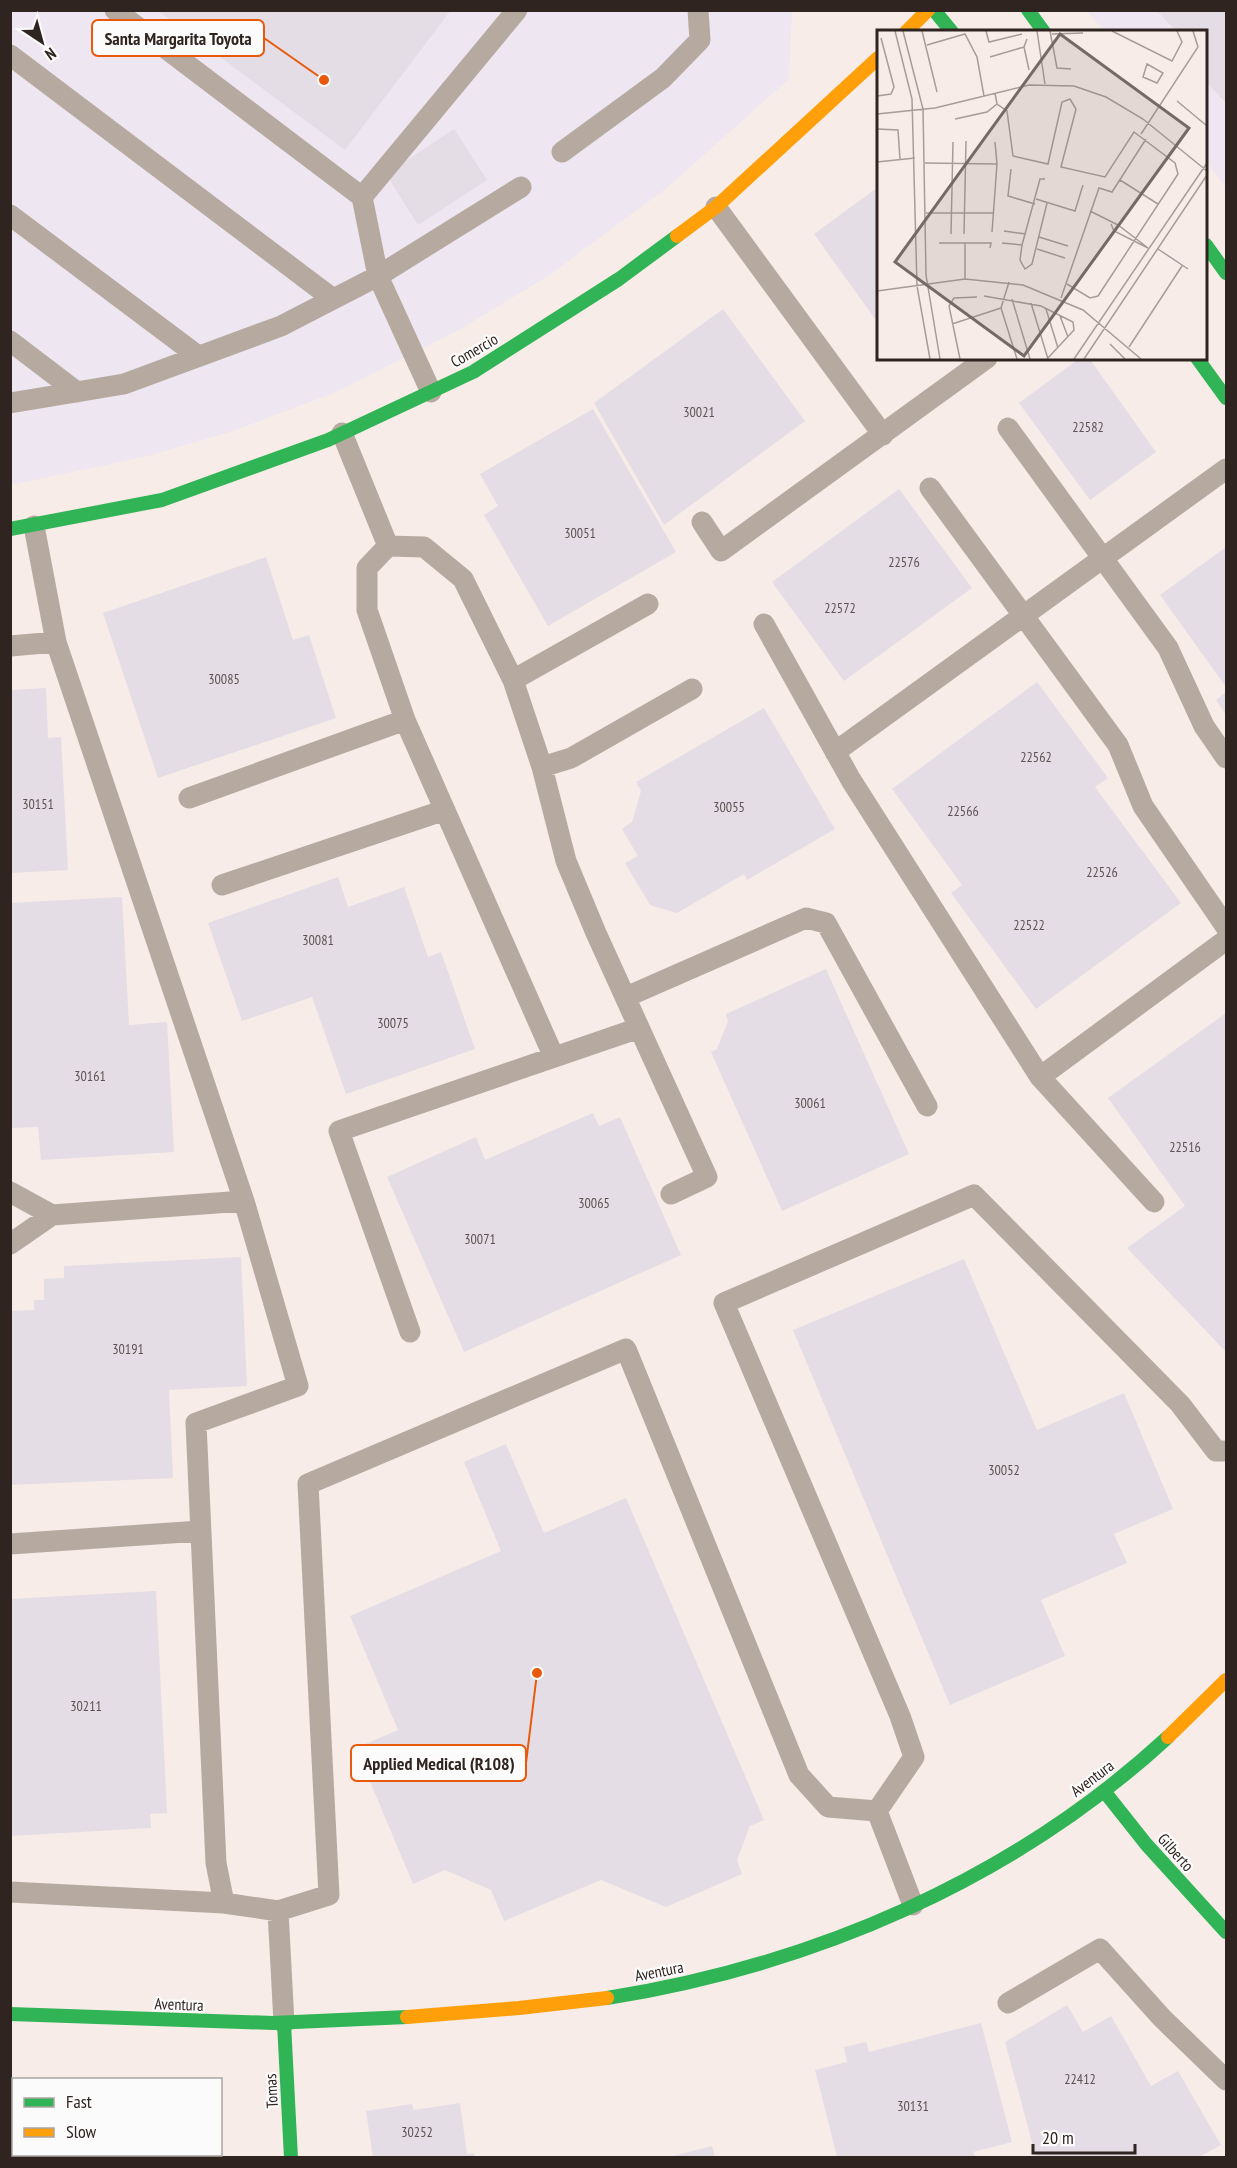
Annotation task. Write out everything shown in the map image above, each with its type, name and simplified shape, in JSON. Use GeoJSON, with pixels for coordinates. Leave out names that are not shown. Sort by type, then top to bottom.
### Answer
{"type":"FeatureCollection","features":[{"type":"Feature","properties":{"kind":"street"},"geometry":{"type":"LineString","coordinates":[[908,30],[928,10]]}},
{"type":"Feature","properties":{"kind":"street"},"geometry":{"type":"LineString","coordinates":[[934,10],[950,30]]}},
{"type":"Feature","properties":{"kind":"street"},"geometry":{"type":"LineString","coordinates":[[1028,10],[1043,30]]}},
{"type":"Feature","properties":{"kind":"street","name":"Comercio"},"geometry":{"type":"LineString","coordinates":[[10,529],[162,500],[342,433],[473,372],[619,279],[716,207],[877,60]]}},
{"type":"Feature","properties":{"kind":"street"},"geometry":{"type":"LineString","coordinates":[[1207,246],[1227,273]]}},
{"type":"Feature","properties":{"kind":"street"},"geometry":{"type":"LineString","coordinates":[[1198,360],[1227,398]]}},
{"type":"Feature","properties":{"kind":"street","name":"Aventura"},"geometry":{"type":"LineString","coordinates":[[10,2014],[284,2023],[493,2011],[580,2002],[667,1988],[738,1971],[808,1949],[913,1905],[1026,1846],[1104,1791],[1149,1754],[1227,1680]]}},
{"type":"Feature","properties":{"kind":"street","name":"Gilberto"},"geometry":{"type":"LineString","coordinates":[[1104,1791],[1146,1844],[1227,1932]]}},
{"type":"Feature","properties":{"kind":"street","name":"Tomas"},"geometry":{"type":"LineString","coordinates":[[284,2023],[291,2157]]}},
{"type":"Feature","properties":{"kind":"lane"},"geometry":{"type":"LineString","coordinates":[[116,10],[362,197],[378,276],[431,392]]}},
{"type":"Feature","properties":{"kind":"lane"},"geometry":{"type":"LineString","coordinates":[[362,197],[518,10]]}},
{"type":"Feature","properties":{"kind":"lane"},"geometry":{"type":"LineString","coordinates":[[562,152],[663,78],[700,40],[698,10]]}},
{"type":"Feature","properties":{"kind":"lane"},"geometry":{"type":"LineString","coordinates":[[10,55],[333,299]]}},
{"type":"Feature","properties":{"kind":"lane"},"geometry":{"type":"LineString","coordinates":[[10,403],[124,384],[281,326],[378,276],[521,187]]}},
{"type":"Feature","properties":{"kind":"lane"},"geometry":{"type":"LineString","coordinates":[[716,207],[883,435]]}},
{"type":"Feature","properties":{"kind":"lane"},"geometry":{"type":"LineString","coordinates":[[10,215],[198,357]]}},
{"type":"Feature","properties":{"kind":"lane"},"geometry":{"type":"LineString","coordinates":[[10,341],[77,392]]}},
{"type":"Feature","properties":{"kind":"lane"},"geometry":{"type":"LineString","coordinates":[[702,522],[721,551],[984,360]]}},
{"type":"Feature","properties":{"kind":"lane"},"geometry":{"type":"LineString","coordinates":[[1008,428],[1168,648],[1204,726],[1227,758]]}},
{"type":"Feature","properties":{"kind":"lane"},"geometry":{"type":"LineString","coordinates":[[342,433],[388,546]]}},
{"type":"Feature","properties":{"kind":"lane"},"geometry":{"type":"LineString","coordinates":[[835,752],[1227,469]]}},
{"type":"Feature","properties":{"kind":"lane"},"geometry":{"type":"LineString","coordinates":[[930,488],[1118,745],[1143,806],[1227,927]]}},
{"type":"Feature","properties":{"kind":"lane"},"geometry":{"type":"LineString","coordinates":[[34,526],[56,642],[244,1201],[298,1386],[196,1423],[216,1863],[224,1903]]}},
{"type":"Feature","properties":{"kind":"lane"},"geometry":{"type":"LineString","coordinates":[[553,1056],[405,720],[368,610],[367,568],[388,546],[424,548],[463,579],[513,680],[542,767],[566,861],[707,1177],[671,1194]]}},
{"type":"Feature","properties":{"kind":"lane"},"geometry":{"type":"LineString","coordinates":[[513,680],[648,604]]}},
{"type":"Feature","properties":{"kind":"lane"},"geometry":{"type":"LineString","coordinates":[[764,624],[835,752],[1040,1077],[1154,1202]]}},
{"type":"Feature","properties":{"kind":"lane"},"geometry":{"type":"LineString","coordinates":[[10,646],[56,642]]}},
{"type":"Feature","properties":{"kind":"lane"},"geometry":{"type":"LineString","coordinates":[[542,767],[571,758],[692,689]]}},
{"type":"Feature","properties":{"kind":"lane"},"geometry":{"type":"LineString","coordinates":[[189,798],[405,720]]}},
{"type":"Feature","properties":{"kind":"lane"},"geometry":{"type":"LineString","coordinates":[[222,885],[445,810]]}},
{"type":"Feature","properties":{"kind":"lane"},"geometry":{"type":"LineString","coordinates":[[626,997],[806,918],[826,923],[927,1106]]}},
{"type":"Feature","properties":{"kind":"lane"},"geometry":{"type":"LineString","coordinates":[[1040,1077],[1227,940]]}},
{"type":"Feature","properties":{"kind":"lane"},"geometry":{"type":"LineString","coordinates":[[410,1332],[339,1131],[639,1028]]}},
{"type":"Feature","properties":{"kind":"lane"},"geometry":{"type":"LineString","coordinates":[[10,1192],[52,1215]]}},
{"type":"Feature","properties":{"kind":"lane"},"geometry":{"type":"LineString","coordinates":[[877,1811],[914,1757],[900,1716],[724,1303],[974,1195],[1180,1404],[1216,1451],[1227,1451]]}},
{"type":"Feature","properties":{"kind":"lane"},"geometry":{"type":"LineString","coordinates":[[10,1244],[52,1215],[244,1201]]}},
{"type":"Feature","properties":{"kind":"lane"},"geometry":{"type":"LineString","coordinates":[[10,1892],[224,1903],[278,1911],[329,1895],[308,1484],[626,1349],[799,1775],[828,1807],[877,1811]]}},
{"type":"Feature","properties":{"kind":"lane"},"geometry":{"type":"LineString","coordinates":[[10,1544],[200,1531]]}},
{"type":"Feature","properties":{"kind":"lane"},"geometry":{"type":"LineString","coordinates":[[877,1811],[913,1905]]}},
{"type":"Feature","properties":{"kind":"lane"},"geometry":{"type":"LineString","coordinates":[[278,1911],[284,2023]]}},
{"type":"Feature","properties":{"kind":"lane"},"geometry":{"type":"LineString","coordinates":[[1008,2003],[1100,1949],[1162,2018],[1227,2080]]}},
{"type":"Feature","properties":{"kind":"shaded area"},"geometry":{"type":"Polygon","coordinates":[[[10,11],[792,11],[789,79],[668,187],[551,274],[459,330],[336,392],[233,431],[148,456],[11,485],[10,11]]]}},
{"type":"Feature","properties":{"kind":"shaded area"},"geometry":{"type":"Polygon","coordinates":[[[1087,11],[1226,11],[1226,188],[1207,162],[1207,30],[1103,30],[1087,11]]]}},
{"type":"Feature","properties":{"kind":"building"},"geometry":{"type":"Polygon","coordinates":[[[157,10],[451,10],[345,150],[157,10]]]}},
{"type":"Feature","properties":{"kind":"building"},"geometry":{"type":"Polygon","coordinates":[[[1156,10],[1226,10],[1226,103],[1207,83],[1207,30],[1175,30],[1156,10]]]}},
{"type":"Feature","properties":{"kind":"building"},"geometry":{"type":"Polygon","coordinates":[[[454,129],[487,180],[418,225],[386,174],[454,129]]]}},
{"type":"Feature","properties":{"kind":"building"},"geometry":{"type":"Polygon","coordinates":[[[877,188],[877,322],[814,234],[877,188]]]}},
{"type":"Feature","properties":{"kind":"building"},"geometry":{"type":"Polygon","coordinates":[[[723,309],[805,421],[664,525],[594,403],[723,309]]]}},
{"type":"Feature","properties":{"kind":"building"},"geometry":{"type":"Polygon","coordinates":[[[1077,360],[1090,360],[1156,452],[1090,500],[1019,403],[1077,360]]]}},
{"type":"Feature","properties":{"kind":"building"},"geometry":{"type":"Polygon","coordinates":[[[593,409],[676,552],[548,626],[484,515],[498,506],[480,474],[593,409]]]}},
{"type":"Feature","properties":{"kind":"building"},"geometry":{"type":"Polygon","coordinates":[[[899,489],[972,588],[844,681],[772,582],[899,489]]]}},
{"type":"Feature","properties":{"kind":"building"},"geometry":{"type":"Polygon","coordinates":[[[1226,547],[1226,687],[1160,595],[1226,547]]]}},
{"type":"Feature","properties":{"kind":"building"},"geometry":{"type":"Polygon","coordinates":[[[266,557],[293,640],[309,635],[336,718],[158,778],[103,613],[266,557]]]}},
{"type":"Feature","properties":{"kind":"building"},"geometry":{"type":"Polygon","coordinates":[[[1037,682],[1108,778],[1095,787],[1181,903],[1036,1009],[951,893],[962,885],[892,789],[1037,682]]]}},
{"type":"Feature","properties":{"kind":"building"},"geometry":{"type":"Polygon","coordinates":[[[46,688],[48,738],[61,737],[68,870],[10,873],[10,690],[46,688]]]}},
{"type":"Feature","properties":{"kind":"building"},"geometry":{"type":"Polygon","coordinates":[[[1226,692],[1226,715],[1216,700],[1226,692]]]}},
{"type":"Feature","properties":{"kind":"building"},"geometry":{"type":"Polygon","coordinates":[[[764,708],[835,829],[747,880],[744,874],[677,913],[650,905],[625,863],[638,856],[622,829],[632,822],[641,791],[636,782],[764,708]]]}},
{"type":"Feature","properties":{"kind":"building"},"geometry":{"type":"Polygon","coordinates":[[[338,877],[348,907],[404,887],[428,957],[441,952],[475,1049],[346,1094],[312,997],[242,1021],[208,923],[338,877]]]}},
{"type":"Feature","properties":{"kind":"building"},"geometry":{"type":"Polygon","coordinates":[[[122,897],[129,1025],[167,1022],[174,1152],[41,1160],[38,1127],[10,1128],[10,903],[122,897]]]}},
{"type":"Feature","properties":{"kind":"building"},"geometry":{"type":"Polygon","coordinates":[[[826,969],[909,1154],[782,1211],[711,1052],[717,1049],[728,1021],[726,1014],[826,969]]]}},
{"type":"Feature","properties":{"kind":"building"},"geometry":{"type":"Polygon","coordinates":[[[1226,1013],[1226,1352],[1127,1248],[1185,1206],[1108,1098],[1226,1013]]]}},
{"type":"Feature","properties":{"kind":"building"},"geometry":{"type":"Polygon","coordinates":[[[593,1113],[599,1126],[620,1117],[681,1255],[464,1352],[387,1177],[476,1137],[485,1160],[593,1113]]]}},
{"type":"Feature","properties":{"kind":"building"},"geometry":{"type":"Polygon","coordinates":[[[241,1257],[247,1386],[169,1390],[173,1478],[10,1485],[10,1311],[34,1310],[34,1300],[44,1300],[44,1279],[64,1278],[64,1266],[241,1257]]]}},
{"type":"Feature","properties":{"kind":"building"},"geometry":{"type":"Polygon","coordinates":[[[964,1259],[1037,1430],[1124,1393],[1173,1509],[1114,1534],[1127,1563],[1041,1600],[1065,1656],[950,1705],[793,1330],[964,1259]]]}},
{"type":"Feature","properties":{"kind":"building"},"geometry":{"type":"Polygon","coordinates":[[[506,1444],[544,1533],[626,1498],[764,1820],[750,1826],[737,1860],[742,1874],[666,1907],[601,1880],[504,1921],[491,1890],[445,1870],[413,1884],[356,1748],[398,1730],[350,1616],[501,1551],[464,1462],[506,1444]]]}},
{"type":"Feature","properties":{"kind":"building"},"geometry":{"type":"Polygon","coordinates":[[[156,1591],[167,1813],[150,1814],[151,1828],[10,1836],[10,1599],[156,1591]]]}},
{"type":"Feature","properties":{"kind":"building"},"geometry":{"type":"Polygon","coordinates":[[[1067,2005],[1083,2032],[1111,2016],[1151,2086],[1178,2071],[1221,2145],[1199,2157],[1036,2157],[1005,2042],[1067,2005]]]}},
{"type":"Feature","properties":{"kind":"building"},"geometry":{"type":"Polygon","coordinates":[[[981,2023],[1012,2142],[973,2152],[975,2157],[837,2157],[815,2070],[847,2062],[844,2047],[866,2042],[869,2052],[981,2023]]]}},
{"type":"Feature","properties":{"kind":"building"},"geometry":{"type":"Polygon","coordinates":[[[460,2103],[467,2154],[474,2153],[475,2157],[373,2157],[366,2111],[412,2104],[414,2110],[460,2103]]]}},
{"type":"Feature","properties":{"kind":"building"},"geometry":{"type":"Polygon","coordinates":[[[712,2146],[715,2157],[669,2157],[712,2146]]]}},
{"type":"Feature","properties":{"kind":"building"},"geometry":{"type":"Polygon","coordinates":[[[218,2156],[219,2157],[61,2157],[218,2156]]]}},
{"type":"Feature","properties":{"kind":"traffic: fast"},"geometry":{"type":"LineString","coordinates":[[934,10],[950,30]]}},
{"type":"Feature","properties":{"kind":"traffic: fast"},"geometry":{"type":"LineString","coordinates":[[1028,10],[1043,30]]}},
{"type":"Feature","properties":{"kind":"traffic: fast"},"geometry":{"type":"LineString","coordinates":[[10,529],[162,500],[328,440],[473,372],[619,279],[677,236]]}},
{"type":"Feature","properties":{"kind":"traffic: fast"},"geometry":{"type":"LineString","coordinates":[[1207,246],[1226,273]]}},
{"type":"Feature","properties":{"kind":"traffic: fast"},"geometry":{"type":"LineString","coordinates":[[1198,360],[1226,398]]}},
{"type":"Feature","properties":{"kind":"traffic: fast"},"geometry":{"type":"LineString","coordinates":[[607,1998],[684,1983],[760,1963],[835,1939],[907,1909],[977,1874],[1044,1833],[1108,1788],[1168,1737]]}},
{"type":"Feature","properties":{"kind":"traffic: fast"},"geometry":{"type":"LineString","coordinates":[[1104,1791],[1146,1844],[1226,1932]]}},
{"type":"Feature","properties":{"kind":"traffic: fast"},"geometry":{"type":"LineString","coordinates":[[10,2014],[273,2023],[407,2017]]}},
{"type":"Feature","properties":{"kind":"traffic: fast"},"geometry":{"type":"LineString","coordinates":[[284,2023],[291,2158]]}},
{"type":"Feature","properties":{"kind":"traffic: slow"},"geometry":{"type":"LineString","coordinates":[[908,30],[928,10]]}},
{"type":"Feature","properties":{"kind":"traffic: slow"},"geometry":{"type":"LineString","coordinates":[[677,236],[716,207],[877,59]]}},
{"type":"Feature","properties":{"kind":"traffic: slow"},"geometry":{"type":"LineString","coordinates":[[1168,1737],[1226,1680]]}},
{"type":"Feature","properties":{"kind":"traffic: slow"},"geometry":{"type":"LineString","coordinates":[[407,2017],[607,1998]]}},
{"type":"Feature","properties":{"kind":"place","name":"Santa Margarita Toyota"},"geometry":{"type":"Point","coordinates":[324,80]}},
{"type":"Feature","properties":{"kind":"place","name":"Applied Medical (R108)"},"geometry":{"type":"Point","coordinates":[537,1673]}}]}
